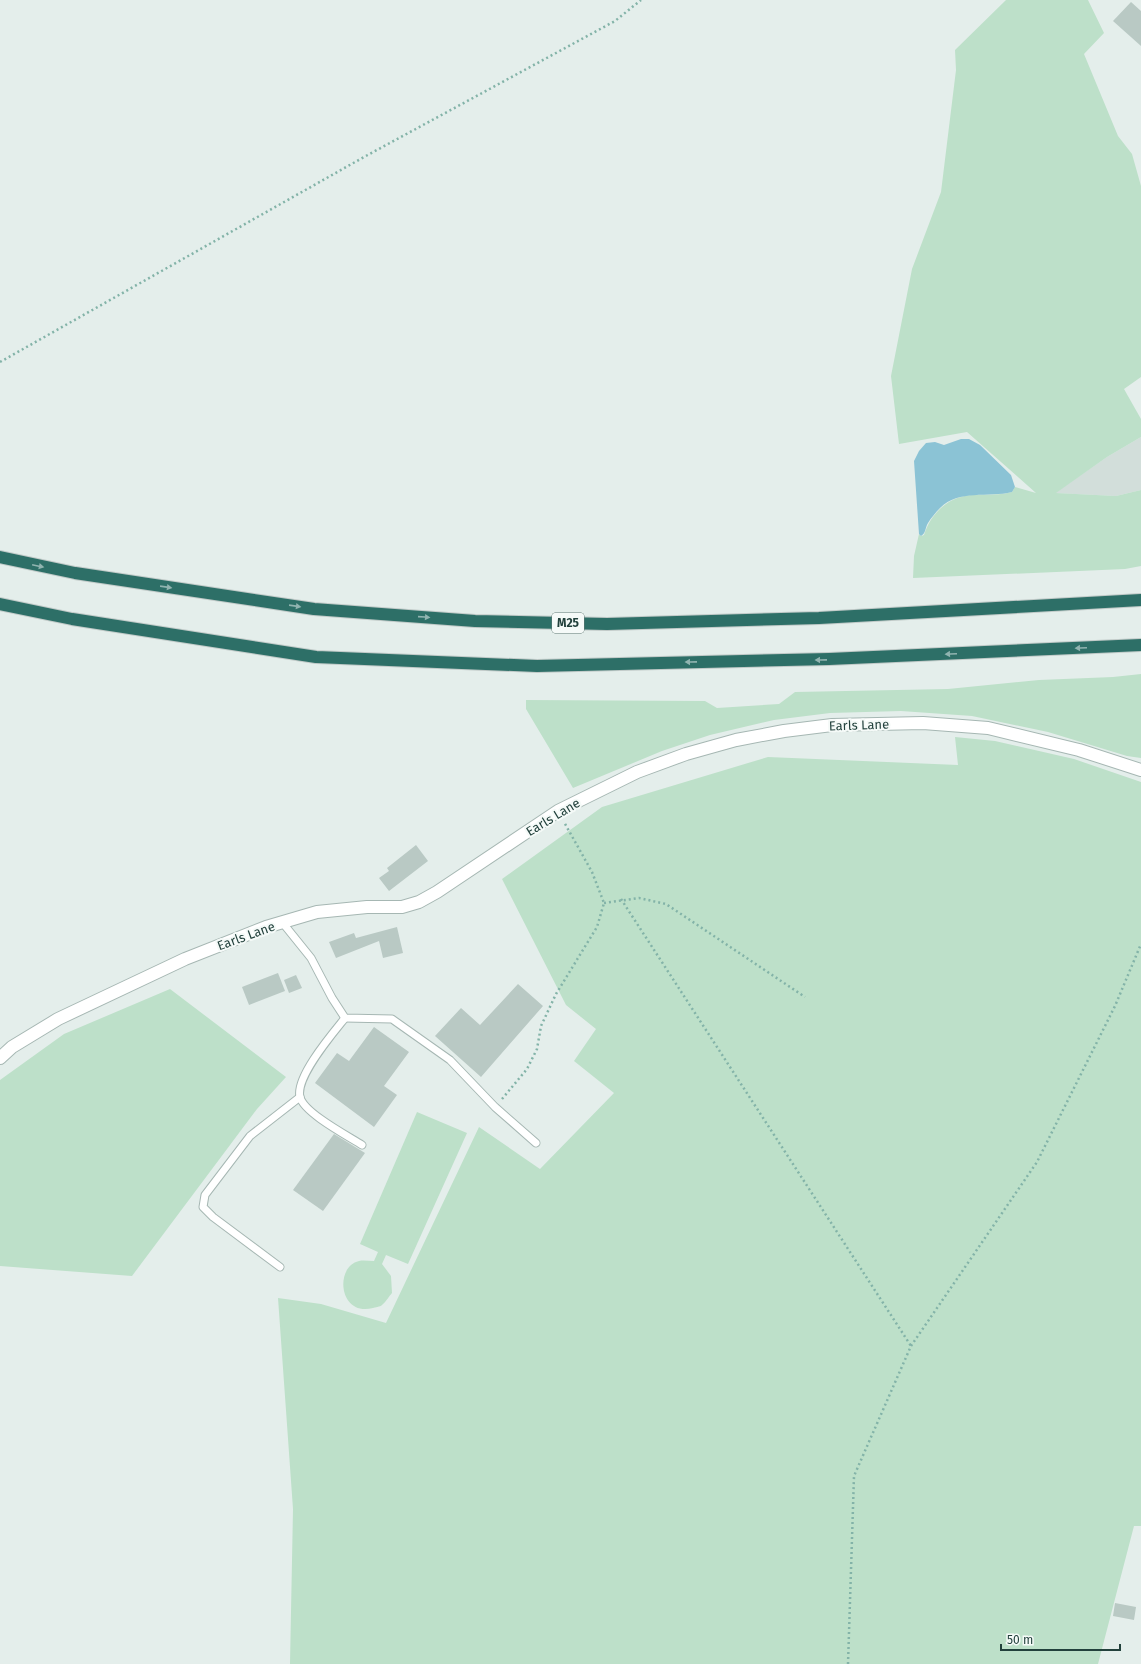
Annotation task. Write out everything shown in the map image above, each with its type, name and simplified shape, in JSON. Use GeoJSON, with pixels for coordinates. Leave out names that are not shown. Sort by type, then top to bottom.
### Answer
{"type":"FeatureCollection","features":[{"type":"Feature","properties":{"kind":"highway","name":"M25"},"geometry":{"type":"LineString","coordinates":[[0,557],[74,573],[314,609],[475,621],[607,624],[819,618],[1141,600]]}},
{"type":"Feature","properties":{"kind":"highway"},"geometry":{"type":"LineString","coordinates":[[0,604],[72,619],[316,657],[537,666],[829,659],[1141,645]]}},
{"type":"Feature","properties":{"kind":"street","name":"Earls Lane"},"geometry":{"type":"LineString","coordinates":[[0,1058],[12,1048],[58,1019],[184,959],[282,922],[318,912],[367,907],[402,907],[419,902],[437,892],[558,811],[637,772],[686,754],[736,740],[784,731],[832,725],[923,723],[988,728],[1078,750],[1141,770]]}},
{"type":"Feature","properties":{"kind":"lane"},"geometry":{"type":"LineString","coordinates":[[282,922],[311,958],[332,998],[345,1018]]}},
{"type":"Feature","properties":{"kind":"lane"},"geometry":{"type":"LineString","coordinates":[[345,1018],[392,1019],[450,1060],[495,1107],[536,1143]]}},
{"type":"Feature","properties":{"kind":"lane"},"geometry":{"type":"LineString","coordinates":[[345,1018],[320,1049],[301,1085],[300,1097],[316,1116],[362,1145]]}},
{"type":"Feature","properties":{"kind":"lane"},"geometry":{"type":"LineString","coordinates":[[280,1267],[213,1217],[203,1207],[205,1195],[250,1136],[300,1097]]}},
{"type":"Feature","properties":{"kind":"path"},"geometry":{"type":"LineString","coordinates":[[0,362],[364,157],[615,22],[641,0]]}},
{"type":"Feature","properties":{"kind":"path"},"geometry":{"type":"LineString","coordinates":[[495,1107],[527,1068],[537,1049],[541,1026],[556,994],[597,927],[604,903],[592,872],[558,811]]}},
{"type":"Feature","properties":{"kind":"path"},"geometry":{"type":"LineString","coordinates":[[604,903],[639,898],[666,904],[805,997]]}},
{"type":"Feature","properties":{"kind":"path"},"geometry":{"type":"LineString","coordinates":[[622,900],[911,1346]]}},
{"type":"Feature","properties":{"kind":"path"},"geometry":{"type":"LineString","coordinates":[[848,1664],[854,1476],[911,1346],[1037,1162],[1115,1006],[1141,944]]}},
{"type":"Feature","properties":{"kind":"shaded area"},"geometry":{"type":"Polygon","coordinates":[[[1141,437],[1141,490],[1116,496],[1055,493],[1107,457],[1141,437]]]}},
{"type":"Feature","properties":{"kind":"green space"},"geometry":{"type":"Polygon","coordinates":[[[1006,0],[1088,0],[1104,33],[1084,54],[1118,136],[1132,154],[1141,186],[1141,377],[1124,389],[1141,419],[1141,437],[1107,457],[1056,493],[1116,496],[1141,490],[1141,566],[1125,569],[913,578],[914,556],[919,534],[921,536],[924,535],[936,513],[948,503],[963,496],[1012,492],[1015,487],[1036,493],[967,432],[899,444],[891,376],[912,269],[941,192],[956,70],[955,50],[1006,0]]]}},
{"type":"Feature","properties":{"kind":"green space"},"geometry":{"type":"Polygon","coordinates":[[[1141,674],[1141,758],[1127,756],[1048,732],[972,716],[901,711],[830,713],[774,720],[710,735],[662,751],[573,788],[526,709],[526,700],[705,701],[717,708],[779,704],[795,692],[948,689],[1039,680],[1113,677],[1141,674]]]}},
{"type":"Feature","properties":{"kind":"green space"},"geometry":{"type":"Polygon","coordinates":[[[955,737],[995,741],[1074,759],[1141,782],[1141,1526],[1134,1526],[1098,1664],[290,1664],[293,1509],[278,1298],[321,1304],[386,1323],[479,1127],[540,1169],[614,1093],[574,1061],[596,1029],[566,1005],[502,879],[602,807],[768,757],[958,765],[955,737]]]}},
{"type":"Feature","properties":{"kind":"green space"},"geometry":{"type":"Polygon","coordinates":[[[170,989],[286,1077],[257,1109],[132,1276],[0,1266],[0,1080],[64,1034],[170,989]]]}},
{"type":"Feature","properties":{"kind":"green space"},"geometry":{"type":"Polygon","coordinates":[[[417,1112],[467,1133],[408,1264],[386,1255],[382,1264],[391,1276],[392,1293],[381,1306],[362,1309],[353,1305],[347,1299],[343,1281],[346,1272],[351,1265],[359,1261],[374,1261],[378,1252],[360,1244],[417,1112]]]}},
{"type":"Feature","properties":{"kind":"water"},"geometry":{"type":"Polygon","coordinates":[[[961,439],[969,439],[980,445],[1011,475],[1015,487],[1012,492],[1003,494],[965,496],[948,502],[932,517],[921,536],[919,534],[914,461],[919,451],[926,443],[935,442],[944,445],[961,439]]]}},
{"type":"Feature","properties":{"kind":"building"},"geometry":{"type":"Polygon","coordinates":[[[1131,2],[1141,11],[1141,46],[1113,21],[1131,2]]]}},
{"type":"Feature","properties":{"kind":"building"},"geometry":{"type":"Polygon","coordinates":[[[416,845],[428,861],[389,891],[379,878],[389,871],[387,868],[416,845]]]}},
{"type":"Feature","properties":{"kind":"building"},"geometry":{"type":"Polygon","coordinates":[[[397,927],[403,953],[383,958],[379,941],[336,958],[329,942],[354,933],[356,938],[397,927]]]}},
{"type":"Feature","properties":{"kind":"building"},"geometry":{"type":"Polygon","coordinates":[[[278,973],[285,991],[249,1005],[242,987],[278,973]]]}},
{"type":"Feature","properties":{"kind":"building"},"geometry":{"type":"Polygon","coordinates":[[[296,975],[302,988],[289,993],[284,980],[296,975]]]}},
{"type":"Feature","properties":{"kind":"building"},"geometry":{"type":"Polygon","coordinates":[[[518,984],[543,1006],[481,1077],[435,1036],[461,1008],[480,1025],[518,984]]]}},
{"type":"Feature","properties":{"kind":"building"},"geometry":{"type":"Polygon","coordinates":[[[374,1027],[409,1052],[384,1086],[397,1095],[374,1127],[315,1083],[337,1053],[349,1061],[374,1027]]]}},
{"type":"Feature","properties":{"kind":"building"},"geometry":{"type":"Polygon","coordinates":[[[334,1134],[365,1153],[323,1211],[293,1190],[334,1134]]]}},
{"type":"Feature","properties":{"kind":"building"},"geometry":{"type":"Polygon","coordinates":[[[1115,1603],[1136,1607],[1134,1620],[1113,1616],[1115,1603]]]}}]}
